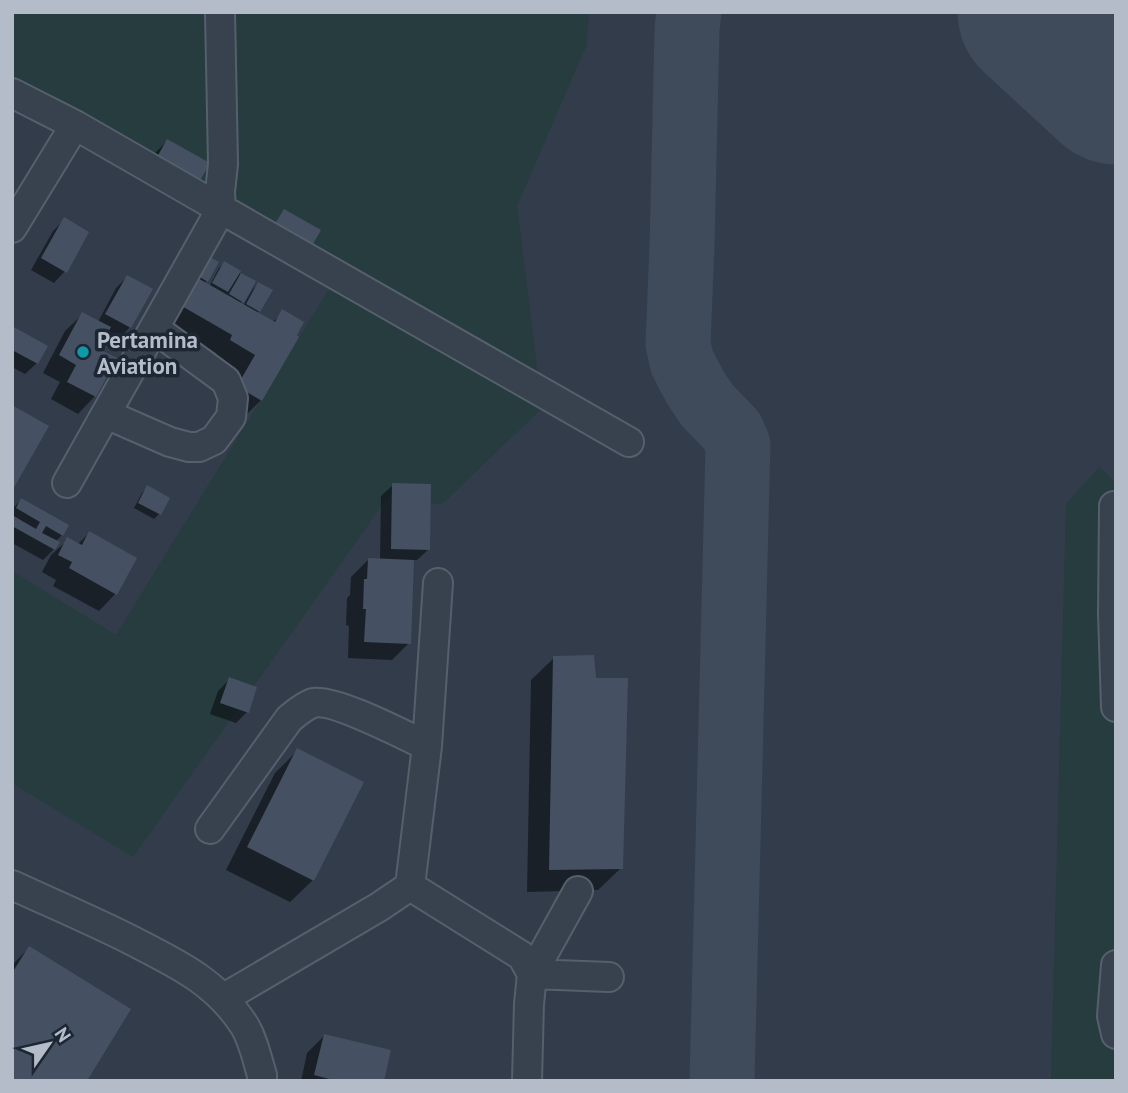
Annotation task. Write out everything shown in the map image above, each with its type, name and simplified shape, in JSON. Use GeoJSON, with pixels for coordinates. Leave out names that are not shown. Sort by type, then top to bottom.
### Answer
{"type":"FeatureCollection","features":[{"type":"Feature","properties":{"kind":"lane"},"geometry":{"type":"LineString","coordinates":[[67,483],[221,209],[223,164],[220,12]]}},
{"type":"Feature","properties":{"kind":"lane"},"geometry":{"type":"LineString","coordinates":[[12,93],[75,125],[629,442]]}},
{"type":"Feature","properties":{"kind":"lane"},"geometry":{"type":"LineString","coordinates":[[12,228],[75,125]]}},
{"type":"Feature","properties":{"kind":"lane"},"geometry":{"type":"LineString","coordinates":[[106,414],[170,442],[189,447],[199,447],[214,440],[231,417],[233,398],[226,381],[154,328]]}},
{"type":"Feature","properties":{"kind":"lane"},"geometry":{"type":"LineString","coordinates":[[1114,506],[1116,707]]}},
{"type":"Feature","properties":{"kind":"lane"},"geometry":{"type":"LineString","coordinates":[[224,998],[379,908],[410,886],[427,746],[438,583]]}},
{"type":"Feature","properties":{"kind":"lane"},"geometry":{"type":"LineString","coordinates":[[210,829],[289,719],[314,703],[328,704],[360,716],[427,746]]}},
{"type":"Feature","properties":{"kind":"lane"},"geometry":{"type":"LineString","coordinates":[[12,885],[171,960],[195,975],[224,998],[246,1027],[262,1081]]}},
{"type":"Feature","properties":{"kind":"lane"},"geometry":{"type":"LineString","coordinates":[[410,886],[522,956],[532,974]]}},
{"type":"Feature","properties":{"kind":"lane"},"geometry":{"type":"LineString","coordinates":[[527,1081],[532,974],[578,891]]}},
{"type":"Feature","properties":{"kind":"lane"},"geometry":{"type":"LineString","coordinates":[[1116,965],[1112,1016],[1116,1034]]}},
{"type":"Feature","properties":{"kind":"lane"},"geometry":{"type":"LineString","coordinates":[[532,974],[609,977]]}},
{"type":"Feature","properties":{"kind":"shaded area"},"geometry":{"type":"Polygon","coordinates":[[[12,12],[1116,12],[1116,1081],[12,1081],[12,12]]]}},
{"type":"Feature","properties":{"kind":"green space"},"geometry":{"type":"Polygon","coordinates":[[[12,12],[589,12],[586,46],[517,206],[542,408],[441,505],[390,494],[133,857],[12,783],[12,571],[116,635],[334,281],[12,94],[12,12]]]}},
{"type":"Feature","properties":{"kind":"green space"},"geometry":{"type":"Polygon","coordinates":[[[1099,467],[1116,483],[1116,1081],[1051,1081],[1066,504],[1099,467]]]}},
{"type":"Feature","properties":{"kind":"building"},"geometry":{"type":"Polygon","coordinates":[[[167,139],[210,163],[197,186],[155,161],[167,139]]]}},
{"type":"Feature","properties":{"kind":"building"},"geometry":{"type":"Polygon","coordinates":[[[284,209],[321,230],[309,251],[272,229],[284,209]]]}},
{"type":"Feature","properties":{"kind":"building"},"geometry":{"type":"Polygon","coordinates":[[[64,217],[89,232],[67,273],[41,258],[64,217]]]}},
{"type":"Feature","properties":{"kind":"building"},"geometry":{"type":"Polygon","coordinates":[[[204,254],[219,262],[208,282],[193,273],[204,254]]]}},
{"type":"Feature","properties":{"kind":"building"},"geometry":{"type":"Polygon","coordinates":[[[224,261],[241,271],[228,292],[212,283],[224,261]]]}},
{"type":"Feature","properties":{"kind":"building"},"geometry":{"type":"Polygon","coordinates":[[[241,273],[256,281],[244,303],[229,294],[241,273]]]}},
{"type":"Feature","properties":{"kind":"building"},"geometry":{"type":"Polygon","coordinates":[[[127,275],[153,289],[131,328],[105,314],[127,275]]]}},
{"type":"Feature","properties":{"kind":"building"},"geometry":{"type":"Polygon","coordinates":[[[196,277],[275,322],[282,309],[304,322],[297,335],[299,337],[262,401],[237,386],[255,355],[230,340],[232,335],[180,305],[196,277]]]}},
{"type":"Feature","properties":{"kind":"building"},"geometry":{"type":"Polygon","coordinates":[[[258,282],[273,290],[260,312],[246,304],[258,282]]]}},
{"type":"Feature","properties":{"kind":"building","name":"Pertamina Aviation"},"geometry":{"type":"Polygon","coordinates":[[[82,312],[111,327],[99,349],[117,358],[96,397],[67,382],[76,365],[59,355],[82,312]]]}},
{"type":"Feature","properties":{"kind":"building"},"geometry":{"type":"Polygon","coordinates":[[[12,326],[48,346],[38,364],[12,350],[12,326]]]}},
{"type":"Feature","properties":{"kind":"building"},"geometry":{"type":"Polygon","coordinates":[[[12,405],[49,426],[12,491],[12,405]]]}},
{"type":"Feature","properties":{"kind":"building"},"geometry":{"type":"Polygon","coordinates":[[[392,483],[431,484],[430,550],[391,549],[392,483]]]}},
{"type":"Feature","properties":{"kind":"building"},"geometry":{"type":"Polygon","coordinates":[[[147,485],[170,498],[161,515],[138,503],[147,485]]]}},
{"type":"Feature","properties":{"kind":"building"},"geometry":{"type":"Polygon","coordinates":[[[21,498],[69,525],[63,536],[46,526],[42,533],[60,542],[55,550],[12,526],[12,515],[36,529],[40,522],[16,508],[21,498]]]}},
{"type":"Feature","properties":{"kind":"building"},"geometry":{"type":"Polygon","coordinates":[[[89,531],[137,558],[117,595],[69,568],[72,562],[58,555],[67,537],[82,545],[89,531]]]}},
{"type":"Feature","properties":{"kind":"building"},"geometry":{"type":"Polygon","coordinates":[[[368,558],[414,560],[411,644],[364,642],[364,579],[367,579],[368,558]]]}},
{"type":"Feature","properties":{"kind":"building"},"geometry":{"type":"Polygon","coordinates":[[[594,655],[596,678],[628,678],[623,869],[549,870],[553,656],[594,655]]]}},
{"type":"Feature","properties":{"kind":"building"},"geometry":{"type":"Polygon","coordinates":[[[229,677],[257,687],[249,713],[220,703],[229,677]]]}},
{"type":"Feature","properties":{"kind":"building"},"geometry":{"type":"Polygon","coordinates":[[[297,748],[364,782],[314,881],[247,847],[297,748]]]}},
{"type":"Feature","properties":{"kind":"building"},"geometry":{"type":"Polygon","coordinates":[[[29,946],[131,1009],[87,1081],[12,1081],[12,973],[29,946]]]}},
{"type":"Feature","properties":{"kind":"building"},"geometry":{"type":"Polygon","coordinates":[[[324,1034],[391,1050],[384,1081],[337,1081],[314,1075],[324,1034]]]}},
{"type":"Feature","properties":{"kind":"taxiway"},"geometry":{"type":"LineString","coordinates":[[689,12],[678,344],[682,362],[695,387],[707,405],[732,431],[738,445],[722,1081]]}},
{"type":"Feature","properties":{"kind":"runway"},"geometry":{"type":"LineString","coordinates":[[1039,12],[1116,83]]}},
{"type":"Feature","properties":{"kind":"place","name":"Pertamina Aviation"},"geometry":{"type":"Point","coordinates":[83,352]}}]}
